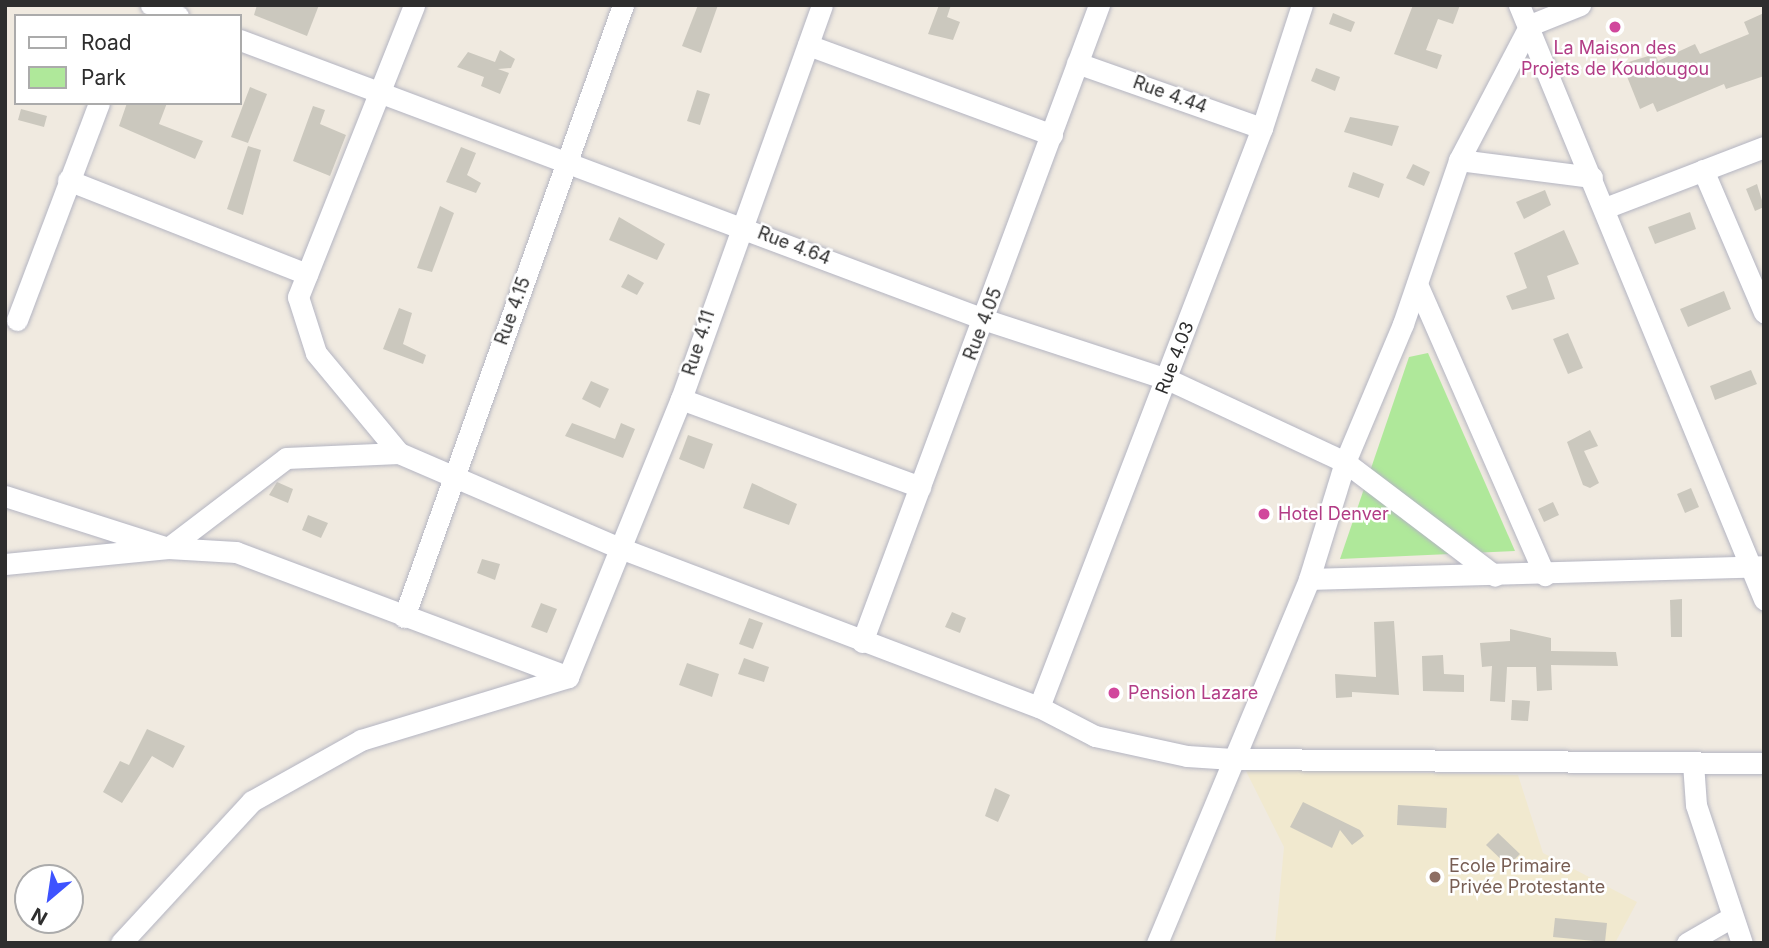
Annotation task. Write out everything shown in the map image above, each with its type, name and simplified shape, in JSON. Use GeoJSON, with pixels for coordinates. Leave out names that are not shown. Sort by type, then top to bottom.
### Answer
{"type":"FeatureCollection","features":[{"type":"Feature","properties":{"kind":"street"},"geometry":{"type":"LineString","coordinates":[[151,5],[173,14]]}},
{"type":"Feature","properties":{"kind":"street"},"geometry":{"type":"LineString","coordinates":[[414,5],[298,297],[316,353],[399,453],[453,479],[620,548],[1039,707],[1095,736],[1187,756],[1233,759],[1764,763]]}},
{"type":"Feature","properties":{"kind":"street","name":"Rue 4.15"},"geometry":{"type":"LineString","coordinates":[[404,617],[623,5]]}},
{"type":"Feature","properties":{"kind":"street","name":"Rue 4.11"},"geometry":{"type":"LineString","coordinates":[[568,677],[681,399],[739,224],[822,5]]}},
{"type":"Feature","properties":{"kind":"street","name":"Rue 4.05"},"geometry":{"type":"LineString","coordinates":[[862,642],[986,320],[1099,5]]}},
{"type":"Feature","properties":{"kind":"street","name":"Rue 4.03"},"geometry":{"type":"LineString","coordinates":[[1039,707],[1262,128],[1302,5]]}},
{"type":"Feature","properties":{"kind":"street"},"geometry":{"type":"LineString","coordinates":[[1519,5],[1530,25],[1758,568],[1764,599]]}},
{"type":"Feature","properties":{"kind":"street"},"geometry":{"type":"LineString","coordinates":[[1157,943],[1308,579],[1345,462],[1417,284],[1459,160],[1530,25],[1580,5]]}},
{"type":"Feature","properties":{"kind":"street","name":"Rue 4.64"},"geometry":{"type":"LineString","coordinates":[[242,41],[379,94],[739,224],[986,320],[1167,379],[1345,462],[1495,576]]}},
{"type":"Feature","properties":{"kind":"street"},"geometry":{"type":"LineString","coordinates":[[808,45],[1052,135]]}},
{"type":"Feature","properties":{"kind":"street","name":"Rue 4.44"},"geometry":{"type":"LineString","coordinates":[[1077,63],[1262,128]]}},
{"type":"Feature","properties":{"kind":"street"},"geometry":{"type":"LineString","coordinates":[[18,320],[98,105]]}},
{"type":"Feature","properties":{"kind":"street"},"geometry":{"type":"LineString","coordinates":[[1605,208],[1764,147]]}},
{"type":"Feature","properties":{"kind":"street"},"geometry":{"type":"LineString","coordinates":[[1459,160],[1592,177]]}},
{"type":"Feature","properties":{"kind":"street"},"geometry":{"type":"LineString","coordinates":[[1703,170],[1764,312]]}},
{"type":"Feature","properties":{"kind":"street"},"geometry":{"type":"LineString","coordinates":[[68,180],[307,274]]}},
{"type":"Feature","properties":{"kind":"street"},"geometry":{"type":"LineString","coordinates":[[1417,284],[1545,575]]}},
{"type":"Feature","properties":{"kind":"street"},"geometry":{"type":"LineString","coordinates":[[681,399],[920,487]]}},
{"type":"Feature","properties":{"kind":"street"},"geometry":{"type":"LineString","coordinates":[[168,548],[286,458],[399,453]]}},
{"type":"Feature","properties":{"kind":"street"},"geometry":{"type":"LineString","coordinates":[[5,496],[168,548]]}},
{"type":"Feature","properties":{"kind":"street"},"geometry":{"type":"LineString","coordinates":[[5,564],[168,548],[236,552],[568,677]]}},
{"type":"Feature","properties":{"kind":"street"},"geometry":{"type":"LineString","coordinates":[[1308,579],[1758,568]]}},
{"type":"Feature","properties":{"kind":"street"},"geometry":{"type":"LineString","coordinates":[[121,943],[252,801],[361,740],[568,677]]}},
{"type":"Feature","properties":{"kind":"street"},"geometry":{"type":"LineString","coordinates":[[1693,763],[1696,805],[1742,943]]}},
{"type":"Feature","properties":{"kind":"street"},"geometry":{"type":"LineString","coordinates":[[1687,943],[1732,917]]}},
{"type":"Feature","properties":{"kind":"shaded area","name":"Ecole Primaire Privée Protestante"},"geometry":{"type":"Polygon","coordinates":[[[1245,769],[1518,775],[1543,853],[1637,902],[1615,943],[1275,943],[1284,847],[1245,769]]]}},
{"type":"Feature","properties":{"kind":"green space"},"geometry":{"type":"Polygon","coordinates":[[[1428,353],[1515,551],[1340,559],[1409,357],[1428,353]]]}},
{"type":"Feature","properties":{"kind":"building"},"geometry":{"type":"Polygon","coordinates":[[[257,5],[319,5],[307,36],[254,15],[257,5]]]}},
{"type":"Feature","properties":{"kind":"building"},"geometry":{"type":"Polygon","coordinates":[[[698,5],[718,5],[701,53],[682,46],[698,5]]]}},
{"type":"Feature","properties":{"kind":"building"},"geometry":{"type":"Polygon","coordinates":[[[939,5],[951,5],[947,17],[960,22],[953,40],[928,34],[939,5]]]}},
{"type":"Feature","properties":{"kind":"building"},"geometry":{"type":"Polygon","coordinates":[[[1413,5],[1460,5],[1453,24],[1438,19],[1426,50],[1442,55],[1437,69],[1394,54],[1413,5]]]}},
{"type":"Feature","properties":{"kind":"building"},"geometry":{"type":"Polygon","coordinates":[[[1333,13],[1355,22],[1351,32],[1329,24],[1333,13]]]}},
{"type":"Feature","properties":{"kind":"building"},"geometry":{"type":"Polygon","coordinates":[[[1764,13],[1764,76],[1726,89],[1724,84],[1657,112],[1653,103],[1640,109],[1622,64],[1655,54],[1658,61],[1695,44],[1700,54],[1749,34],[1744,22],[1764,13]]]}},
{"type":"Feature","properties":{"kind":"building"},"geometry":{"type":"Polygon","coordinates":[[[500,50],[515,59],[511,68],[498,69],[509,73],[500,94],[481,86],[484,77],[457,67],[468,52],[495,62],[500,50]]]}},
{"type":"Feature","properties":{"kind":"building"},"geometry":{"type":"Polygon","coordinates":[[[1316,68],[1340,77],[1335,91],[1311,81],[1316,68]]]}},
{"type":"Feature","properties":{"kind":"building"},"geometry":{"type":"Polygon","coordinates":[[[250,87],[267,94],[248,143],[231,137],[250,87]]]}},
{"type":"Feature","properties":{"kind":"building"},"geometry":{"type":"Polygon","coordinates":[[[697,90],[710,94],[700,125],[687,121],[697,90]]]}},
{"type":"Feature","properties":{"kind":"building"},"geometry":{"type":"Polygon","coordinates":[[[126,105],[166,105],[159,124],[203,141],[195,159],[119,126],[126,105]]]}},
{"type":"Feature","properties":{"kind":"building"},"geometry":{"type":"Polygon","coordinates":[[[313,106],[325,110],[320,124],[346,135],[330,176],[293,161],[313,106]]]}},
{"type":"Feature","properties":{"kind":"building"},"geometry":{"type":"Polygon","coordinates":[[[21,109],[47,116],[44,127],[18,120],[21,109]]]}},
{"type":"Feature","properties":{"kind":"building"},"geometry":{"type":"Polygon","coordinates":[[[1350,117],[1399,126],[1392,146],[1344,132],[1350,117]]]}},
{"type":"Feature","properties":{"kind":"building"},"geometry":{"type":"Polygon","coordinates":[[[248,146],[261,150],[243,215],[227,209],[248,146]]]}},
{"type":"Feature","properties":{"kind":"building"},"geometry":{"type":"Polygon","coordinates":[[[461,147],[476,153],[467,175],[481,183],[476,193],[446,182],[461,147]]]}},
{"type":"Feature","properties":{"kind":"building"},"geometry":{"type":"Polygon","coordinates":[[[1413,164],[1430,172],[1424,186],[1406,178],[1413,164]]]}},
{"type":"Feature","properties":{"kind":"building"},"geometry":{"type":"Polygon","coordinates":[[[1353,172],[1384,184],[1379,198],[1348,187],[1353,172]]]}},
{"type":"Feature","properties":{"kind":"building"},"geometry":{"type":"Polygon","coordinates":[[[1757,184],[1764,207],[1755,211],[1746,189],[1757,184]]]}},
{"type":"Feature","properties":{"kind":"building"},"geometry":{"type":"Polygon","coordinates":[[[1545,190],[1551,205],[1524,219],[1516,202],[1545,190]]]}},
{"type":"Feature","properties":{"kind":"building"},"geometry":{"type":"Polygon","coordinates":[[[440,206],[454,213],[432,272],[417,268],[440,206]]]}},
{"type":"Feature","properties":{"kind":"building"},"geometry":{"type":"Polygon","coordinates":[[[1690,212],[1696,229],[1655,244],[1648,227],[1690,212]]]}},
{"type":"Feature","properties":{"kind":"building"},"geometry":{"type":"Polygon","coordinates":[[[619,217],[665,244],[657,260],[609,240],[619,217]]]}},
{"type":"Feature","properties":{"kind":"building"},"geometry":{"type":"Polygon","coordinates":[[[1564,230],[1579,264],[1547,276],[1555,299],[1512,310],[1506,296],[1527,288],[1514,253],[1564,230]]]}},
{"type":"Feature","properties":{"kind":"building"},"geometry":{"type":"Polygon","coordinates":[[[628,274],[644,283],[637,295],[621,287],[628,274]]]}},
{"type":"Feature","properties":{"kind":"building"},"geometry":{"type":"Polygon","coordinates":[[[1724,291],[1731,309],[1688,327],[1680,309],[1724,291]]]}},
{"type":"Feature","properties":{"kind":"building"},"geometry":{"type":"Polygon","coordinates":[[[399,308],[412,313],[403,344],[426,355],[423,364],[383,349],[399,308]]]}},
{"type":"Feature","properties":{"kind":"building"},"geometry":{"type":"Polygon","coordinates":[[[1568,333],[1583,368],[1568,374],[1553,339],[1568,333]]]}},
{"type":"Feature","properties":{"kind":"building"},"geometry":{"type":"Polygon","coordinates":[[[1751,370],[1757,384],[1715,400],[1710,386],[1751,370]]]}},
{"type":"Feature","properties":{"kind":"building"},"geometry":{"type":"Polygon","coordinates":[[[591,381],[609,389],[600,408],[582,399],[591,381]]]}},
{"type":"Feature","properties":{"kind":"building"},"geometry":{"type":"Polygon","coordinates":[[[572,423],[615,439],[621,423],[635,429],[623,458],[565,436],[572,423]]]}},
{"type":"Feature","properties":{"kind":"building"},"geometry":{"type":"Polygon","coordinates":[[[1590,430],[1598,446],[1584,451],[1599,483],[1590,488],[1583,485],[1567,442],[1590,430]]]}},
{"type":"Feature","properties":{"kind":"building"},"geometry":{"type":"Polygon","coordinates":[[[688,435],[713,444],[704,469],[679,459],[688,435]]]}},
{"type":"Feature","properties":{"kind":"building"},"geometry":{"type":"Polygon","coordinates":[[[277,482],[293,489],[288,503],[269,495],[277,482]]]}},
{"type":"Feature","properties":{"kind":"building"},"geometry":{"type":"Polygon","coordinates":[[[752,483],[797,504],[789,525],[743,508],[752,483]]]}},
{"type":"Feature","properties":{"kind":"building"},"geometry":{"type":"Polygon","coordinates":[[[1691,488],[1699,507],[1685,513],[1677,494],[1691,488]]]}},
{"type":"Feature","properties":{"kind":"building"},"geometry":{"type":"Polygon","coordinates":[[[1553,502],[1559,515],[1544,522],[1538,509],[1553,502]]]}},
{"type":"Feature","properties":{"kind":"building"},"geometry":{"type":"Polygon","coordinates":[[[308,515],[328,523],[321,538],[302,530],[308,515]]]}},
{"type":"Feature","properties":{"kind":"building"},"geometry":{"type":"Polygon","coordinates":[[[482,559],[500,564],[495,580],[477,573],[482,559]]]}},
{"type":"Feature","properties":{"kind":"building"},"geometry":{"type":"Polygon","coordinates":[[[1682,599],[1682,637],[1671,637],[1670,600],[1682,599]]]}},
{"type":"Feature","properties":{"kind":"building"},"geometry":{"type":"Polygon","coordinates":[[[541,603],[557,609],[547,633],[531,627],[541,603]]]}},
{"type":"Feature","properties":{"kind":"building"},"geometry":{"type":"Polygon","coordinates":[[[952,612],[966,618],[960,633],[945,627],[952,612]]]}},
{"type":"Feature","properties":{"kind":"building"},"geometry":{"type":"Polygon","coordinates":[[[749,618],[763,623],[753,649],[739,644],[749,618]]]}},
{"type":"Feature","properties":{"kind":"building"},"geometry":{"type":"Polygon","coordinates":[[[1394,621],[1399,695],[1352,692],[1352,697],[1336,698],[1335,674],[1376,677],[1374,622],[1394,621]]]}},
{"type":"Feature","properties":{"kind":"building"},"geometry":{"type":"Polygon","coordinates":[[[1510,629],[1551,638],[1551,651],[1616,652],[1618,666],[1551,665],[1552,690],[1537,691],[1536,667],[1507,667],[1505,702],[1490,701],[1492,666],[1482,667],[1480,643],[1510,641],[1510,629]]]}},
{"type":"Feature","properties":{"kind":"building"},"geometry":{"type":"Polygon","coordinates":[[[1443,655],[1444,674],[1464,675],[1464,692],[1423,691],[1422,656],[1443,655]]]}},
{"type":"Feature","properties":{"kind":"building"},"geometry":{"type":"Polygon","coordinates":[[[744,658],[769,667],[764,682],[738,674],[744,658]]]}},
{"type":"Feature","properties":{"kind":"building"},"geometry":{"type":"Polygon","coordinates":[[[687,663],[719,674],[712,697],[679,685],[687,663]]]}},
{"type":"Feature","properties":{"kind":"building"},"geometry":{"type":"Polygon","coordinates":[[[1512,700],[1530,701],[1528,721],[1511,720],[1512,700]]]}},
{"type":"Feature","properties":{"kind":"building"},"geometry":{"type":"Polygon","coordinates":[[[147,729],[185,746],[173,768],[152,756],[122,803],[103,792],[120,761],[129,765],[147,729]]]}},
{"type":"Feature","properties":{"kind":"building"},"geometry":{"type":"Polygon","coordinates":[[[995,788],[1010,795],[998,822],[985,816],[995,788]]]}},
{"type":"Feature","properties":{"kind":"building"},"geometry":{"type":"Polygon","coordinates":[[[1303,802],[1360,830],[1364,836],[1352,845],[1340,830],[1332,848],[1290,827],[1303,802]]]}},
{"type":"Feature","properties":{"kind":"building"},"geometry":{"type":"Polygon","coordinates":[[[1398,805],[1447,808],[1446,828],[1397,825],[1398,805]]]}},
{"type":"Feature","properties":{"kind":"building"},"geometry":{"type":"Polygon","coordinates":[[[1498,833],[1520,854],[1508,866],[1486,845],[1498,833]]]}},
{"type":"Feature","properties":{"kind":"building"},"geometry":{"type":"Polygon","coordinates":[[[1555,918],[1607,923],[1605,942],[1553,937],[1555,918]]]}},
{"type":"Feature","properties":{"kind":"place","name":"La Maison des Projets de Koudougou"},"geometry":{"type":"Point","coordinates":[1615,27]}},
{"type":"Feature","properties":{"kind":"place","name":"Hotel Denver"},"geometry":{"type":"Point","coordinates":[1264,514]}},
{"type":"Feature","properties":{"kind":"place","name":"Pension Lazare"},"geometry":{"type":"Point","coordinates":[1114,693]}},
{"type":"Feature","properties":{"kind":"place","name":"Ecole Primaire Privée Protestante"},"geometry":{"type":"Point","coordinates":[1435,877]}}]}
